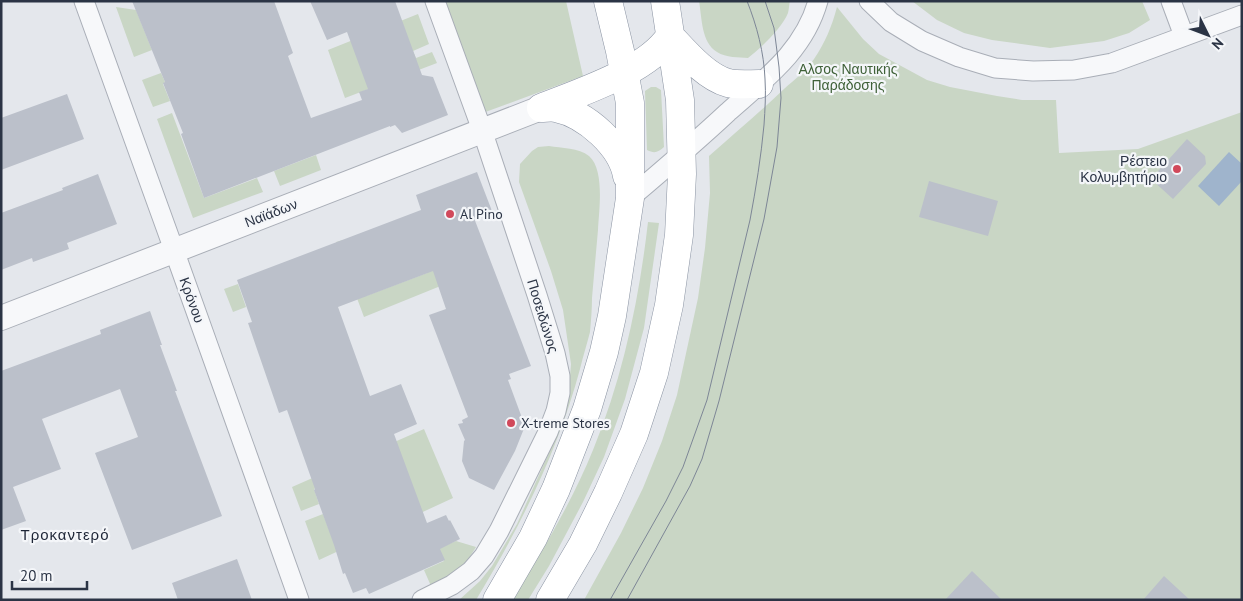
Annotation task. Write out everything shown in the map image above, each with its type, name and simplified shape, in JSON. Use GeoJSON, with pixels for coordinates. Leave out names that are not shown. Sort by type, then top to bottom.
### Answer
{"type":"FeatureCollection","features":[{"type":"Feature","properties":{"kind":"highway"},"geometry":{"type":"LineString","coordinates":[[497,600],[533,538],[556,489],[587,409],[604,352],[612,316],[630,198],[630,103],[625,72],[608,1]]}},
{"type":"Feature","properties":{"kind":"highway"},"geometry":{"type":"LineString","coordinates":[[550,600],[583,544],[608,494],[634,434],[654,373],[669,305],[679,235],[682,155],[680,100],[665,1]]}},
{"type":"Feature","properties":{"kind":"highway"},"geometry":{"type":"LineString","coordinates":[[541,108],[608,81],[625,72],[651,56],[664,45],[670,36]]}},
{"type":"Feature","properties":{"kind":"highway"},"geometry":{"type":"LineString","coordinates":[[670,36],[702,69],[721,80],[729,83],[759,84]]}},
{"type":"Feature","properties":{"kind":"highway"},"geometry":{"type":"LineString","coordinates":[[541,108],[555,108],[569,112],[582,119],[605,137],[615,148],[622,161],[630,198]]}},
{"type":"Feature","properties":{"kind":"street","name":"Κρόνου"},"geometry":{"type":"LineString","coordinates":[[84,1],[299,600]]}},
{"type":"Feature","properties":{"kind":"street","name":"Ποσειδώνος"},"geometry":{"type":"LineString","coordinates":[[424,599],[465,576],[484,556],[499,531],[548,432],[560,393],[560,376],[555,353],[537,295],[482,130],[435,1]]}},
{"type":"Feature","properties":{"kind":"street"},"geometry":{"type":"LineString","coordinates":[[630,198],[682,155],[779,66],[799,43],[815,13],[818,1]]}},
{"type":"Feature","properties":{"kind":"street"},"geometry":{"type":"LineString","coordinates":[[869,1],[891,22],[922,41],[959,57],[995,68],[1033,71],[1074,70],[1112,63],[1242,15]]}},
{"type":"Feature","properties":{"kind":"street"},"geometry":{"type":"LineString","coordinates":[[1170,1],[1184,36]]}},
{"type":"Feature","properties":{"kind":"street","name":"Ναϊάδων"},"geometry":{"type":"LineString","coordinates":[[1,318],[541,108]]}},
{"type":"Feature","properties":{"kind":"green space"},"geometry":{"type":"Polygon","coordinates":[[[440,1],[566,1],[583,76],[480,114],[440,1]]]}},
{"type":"Feature","properties":{"kind":"green space"},"geometry":{"type":"Polygon","coordinates":[[[699,1],[790,1],[788,13],[781,25],[748,58],[724,55],[712,48],[703,29],[699,1]]]}},
{"type":"Feature","properties":{"kind":"green space"},"geometry":{"type":"Polygon","coordinates":[[[912,1],[1142,1],[1150,20],[1129,33],[1104,41],[1050,48],[992,40],[964,33],[937,20],[912,1]]]}},
{"type":"Feature","properties":{"kind":"green space"},"geometry":{"type":"Polygon","coordinates":[[[116,7],[136,10],[152,50],[134,57],[116,7]]]}},
{"type":"Feature","properties":{"kind":"green space","name":"Αλσος Ναυτικής Παράδοσης"},"geometry":{"type":"Polygon","coordinates":[[[837,7],[863,39],[879,54],[927,80],[950,87],[1022,100],[1056,100],[1059,153],[1138,149],[1242,112],[1242,600],[584,600],[621,533],[643,488],[662,441],[677,395],[698,298],[705,248],[710,193],[709,156],[811,63],[825,41],[837,7]]]}},
{"type":"Feature","properties":{"kind":"green space"},"geometry":{"type":"Polygon","coordinates":[[[418,14],[429,44],[413,51],[416,58],[432,52],[437,63],[345,98],[328,50],[418,14]]]}},
{"type":"Feature","properties":{"kind":"green space"},"geometry":{"type":"Polygon","coordinates":[[[161,73],[170,101],[153,107],[142,80],[161,73]]]}},
{"type":"Feature","properties":{"kind":"green space"},"geometry":{"type":"Polygon","coordinates":[[[651,87],[661,90],[664,147],[654,152],[647,150],[645,91],[651,87]]]}},
{"type":"Feature","properties":{"kind":"green space"},"geometry":{"type":"Polygon","coordinates":[[[172,113],[204,198],[257,178],[263,192],[193,218],[157,119],[172,113]]]}},
{"type":"Feature","properties":{"kind":"green space"},"geometry":{"type":"Polygon","coordinates":[[[549,146],[585,153],[594,162],[599,180],[600,201],[590,332],[561,429],[536,488],[508,545],[476,600],[459,600],[480,581],[492,566],[517,524],[548,455],[568,399],[571,364],[563,310],[519,182],[520,164],[538,147],[549,146]]]}},
{"type":"Feature","properties":{"kind":"green space"},"geometry":{"type":"Polygon","coordinates":[[[316,155],[321,170],[280,186],[274,171],[316,155]]]}},
{"type":"Feature","properties":{"kind":"green space"},"geometry":{"type":"Polygon","coordinates":[[[648,222],[659,223],[644,328],[625,399],[604,457],[583,502],[549,566],[528,600],[513,600],[566,507],[585,469],[604,422],[621,366],[635,309],[648,222]]]}},
{"type":"Feature","properties":{"kind":"green space"},"geometry":{"type":"Polygon","coordinates":[[[343,240],[366,296],[427,273],[428,253],[443,285],[364,317],[336,242],[343,240]]]}},
{"type":"Feature","properties":{"kind":"green space"},"geometry":{"type":"Polygon","coordinates":[[[238,284],[246,307],[233,312],[224,289],[238,284]]]}},
{"type":"Feature","properties":{"kind":"green space"},"geometry":{"type":"Polygon","coordinates":[[[424,429],[453,498],[319,560],[305,521],[323,514],[334,543],[400,451],[314,489],[319,504],[301,511],[292,487],[424,429]]]}},
{"type":"Feature","properties":{"kind":"green space"},"geometry":{"type":"Polygon","coordinates":[[[456,541],[476,547],[458,576],[431,586],[424,570],[444,561],[439,548],[456,541]]]}},
{"type":"Feature","properties":{"kind":"water"},"geometry":{"type":"Polygon","coordinates":[[[1229,152],[1242,164],[1242,181],[1219,206],[1198,186],[1229,152]]]}},
{"type":"Feature","properties":{"kind":"building"},"geometry":{"type":"Polygon","coordinates":[[[132,1],[274,1],[293,53],[288,56],[311,118],[362,100],[359,92],[368,89],[347,32],[327,40],[310,1],[395,1],[422,75],[433,77],[448,115],[402,133],[395,125],[390,126],[204,198],[181,134],[183,133],[163,83],[165,82],[132,1]]]}},
{"type":"Feature","properties":{"kind":"building"},"geometry":{"type":"Polygon","coordinates":[[[67,94],[84,139],[1,170],[1,118],[67,94]]]}},
{"type":"Feature","properties":{"kind":"building"},"geometry":{"type":"Polygon","coordinates":[[[1187,139],[1205,156],[1206,164],[1173,199],[1151,179],[1187,139]]]}},
{"type":"Feature","properties":{"kind":"building"},"geometry":{"type":"Polygon","coordinates":[[[477,172],[492,211],[474,218],[531,366],[509,374],[511,379],[508,380],[525,426],[515,451],[494,490],[469,478],[462,461],[465,440],[458,424],[463,423],[462,420],[468,417],[429,315],[446,309],[433,271],[338,307],[370,396],[401,384],[417,424],[394,434],[427,523],[446,515],[460,539],[440,549],[445,560],[369,594],[366,588],[353,593],[345,573],[343,574],[287,410],[279,413],[248,323],[252,322],[237,280],[421,210],[416,195],[477,172]]]}},
{"type":"Feature","properties":{"kind":"building"},"geometry":{"type":"Polygon","coordinates":[[[98,174],[117,224],[67,243],[69,249],[33,262],[32,258],[1,270],[1,213],[63,190],[62,188],[98,174]]]}},
{"type":"Feature","properties":{"kind":"building"},"geometry":{"type":"Polygon","coordinates":[[[929,181],[998,201],[988,236],[919,217],[929,181]]]}},
{"type":"Feature","properties":{"kind":"building"},"geometry":{"type":"Polygon","coordinates":[[[150,311],[177,391],[175,391],[222,516],[132,550],[95,453],[138,437],[120,389],[42,419],[61,469],[13,487],[26,521],[1,530],[1,371],[101,334],[100,330],[150,311]]]}},
{"type":"Feature","properties":{"kind":"building"},"geometry":{"type":"Polygon","coordinates":[[[237,559],[252,600],[178,600],[172,583],[237,559]]]}},
{"type":"Feature","properties":{"kind":"building"},"geometry":{"type":"Polygon","coordinates":[[[972,571],[1002,600],[945,600],[972,571]]]}},
{"type":"Feature","properties":{"kind":"building"},"geometry":{"type":"Polygon","coordinates":[[[1164,576],[1190,600],[1143,600],[1164,576]]]}},
{"type":"Feature","properties":{"kind":"tram line"},"geometry":{"type":"LineString","coordinates":[[610,600],[683,467],[707,400],[750,220],[764,125],[765,90],[762,49],[747,1]]}},
{"type":"Feature","properties":{"kind":"tram line"},"geometry":{"type":"LineString","coordinates":[[627,600],[690,486],[702,459],[719,401],[764,219],[777,147],[781,98],[774,28],[765,1]]}},
{"type":"Feature","properties":{"kind":"place","name":"Ρέστειο Κολυμβητήριο"},"geometry":{"type":"Point","coordinates":[1177,169]}},
{"type":"Feature","properties":{"kind":"place","name":"Al Pino"},"geometry":{"type":"Point","coordinates":[450,214]}},
{"type":"Feature","properties":{"kind":"place","name":"X-treme Stores"},"geometry":{"type":"Point","coordinates":[511,423]}},
{"type":"Feature","properties":{"kind":"district","name":"Τροκαντερό"},"geometry":{"type":"Point","coordinates":[65,535]}}]}
